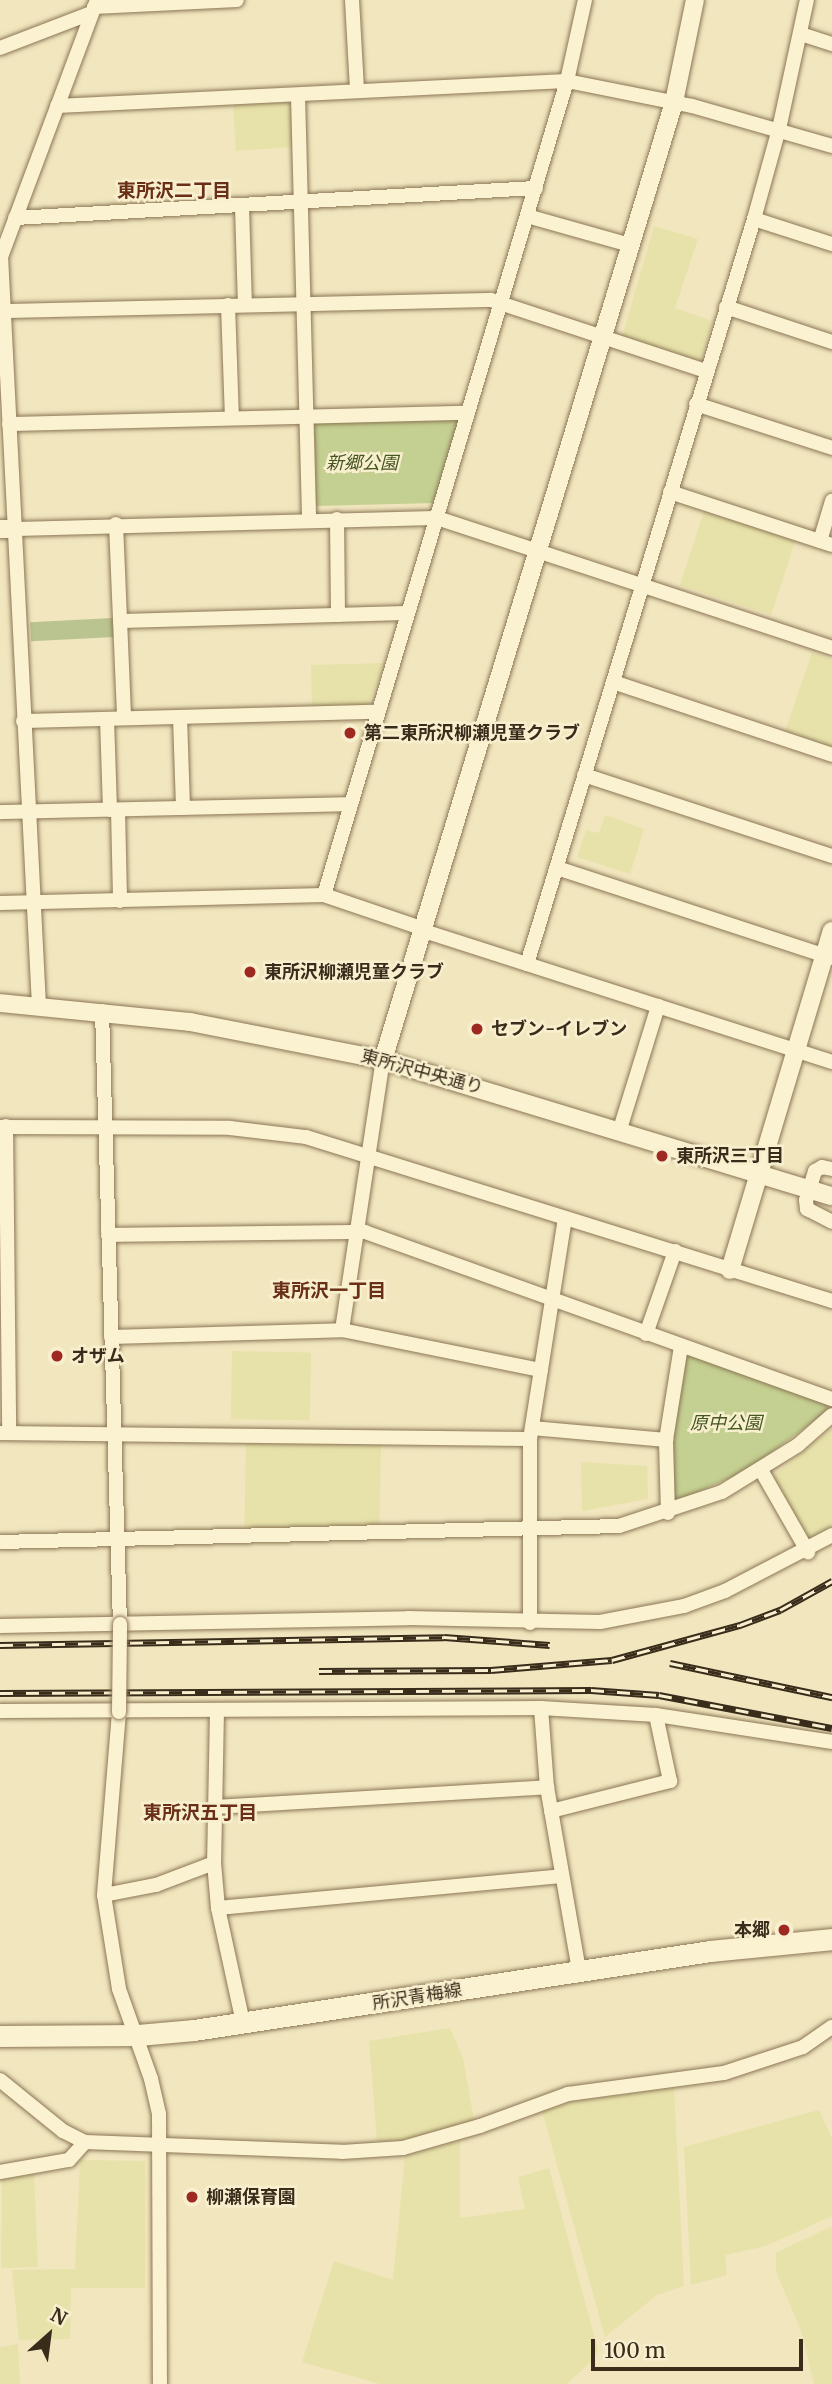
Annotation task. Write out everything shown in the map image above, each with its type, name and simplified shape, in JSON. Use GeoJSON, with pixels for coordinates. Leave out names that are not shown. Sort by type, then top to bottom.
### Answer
{"type":"FeatureCollection","features":[{"type":"Feature","properties":{"kind":"main road","name":"所沢青梅線"},"geometry":{"type":"LineString","coordinates":[[0,2036],[138,2035],[243,2024],[710,1951],[832,1939]]}},
{"type":"Feature","properties":{"kind":"street"},"geometry":{"type":"LineString","coordinates":[[0,48],[94,7],[237,0]]}},
{"type":"Feature","properties":{"kind":"street"},"geometry":{"type":"LineString","coordinates":[[352,0],[357,90]]}},
{"type":"Feature","properties":{"kind":"street"},"geometry":{"type":"LineString","coordinates":[[324,895],[349,804],[568,80],[585,0]]}},
{"type":"Feature","properties":{"kind":"street"},"geometry":{"type":"LineString","coordinates":[[342,1330],[383,1060],[674,102],[695,0]]}},
{"type":"Feature","properties":{"kind":"street"},"geometry":{"type":"LineString","coordinates":[[527,964],[754,219],[779,129],[807,0]]}},
{"type":"Feature","properties":{"kind":"street"},"geometry":{"type":"LineString","coordinates":[[39,1006],[23,721],[7,529],[9,424],[1,257],[94,7]]}},
{"type":"Feature","properties":{"kind":"street"},"geometry":{"type":"LineString","coordinates":[[801,34],[832,44]]}},
{"type":"Feature","properties":{"kind":"street"},"geometry":{"type":"LineString","coordinates":[[57,106],[568,80],[674,102],[779,129],[832,146]]}},
{"type":"Feature","properties":{"kind":"street"},"geometry":{"type":"LineString","coordinates":[[298,95],[309,520]]}},
{"type":"Feature","properties":{"kind":"street"},"geometry":{"type":"LineString","coordinates":[[15,218],[300,204],[536,188]]}},
{"type":"Feature","properties":{"kind":"street"},"geometry":{"type":"LineString","coordinates":[[242,206],[245,305]]}},
{"type":"Feature","properties":{"kind":"street"},"geometry":{"type":"LineString","coordinates":[[527,216],[630,245]]}},
{"type":"Feature","properties":{"kind":"street"},"geometry":{"type":"LineString","coordinates":[[754,219],[832,244]]}},
{"type":"Feature","properties":{"kind":"street"},"geometry":{"type":"LineString","coordinates":[[4,311],[228,305],[501,303],[706,372]]}},
{"type":"Feature","properties":{"kind":"street"},"geometry":{"type":"LineString","coordinates":[[228,305],[232,418]]}},
{"type":"Feature","properties":{"kind":"street"},"geometry":{"type":"LineString","coordinates":[[726,307],[832,342]]}},
{"type":"Feature","properties":{"kind":"street"},"geometry":{"type":"LineString","coordinates":[[696,404],[832,447]]}},
{"type":"Feature","properties":{"kind":"street"},"geometry":{"type":"LineString","coordinates":[[9,424],[468,413]]}},
{"type":"Feature","properties":{"kind":"street"},"geometry":{"type":"LineString","coordinates":[[670,492],[826,543],[832,501]]}},
{"type":"Feature","properties":{"kind":"street"},"geometry":{"type":"LineString","coordinates":[[7,529],[116,524],[437,518],[832,648]]}},
{"type":"Feature","properties":{"kind":"street"},"geometry":{"type":"LineString","coordinates":[[337,519],[338,615]]}},
{"type":"Feature","properties":{"kind":"street"},"geometry":{"type":"LineString","coordinates":[[116,524],[124,718]]}},
{"type":"Feature","properties":{"kind":"street"},"geometry":{"type":"LineString","coordinates":[[120,621],[407,613]]}},
{"type":"Feature","properties":{"kind":"street"},"geometry":{"type":"LineString","coordinates":[[613,682],[832,755]]}},
{"type":"Feature","properties":{"kind":"street"},"geometry":{"type":"LineString","coordinates":[[23,721],[377,712]]}},
{"type":"Feature","properties":{"kind":"street"},"geometry":{"type":"LineString","coordinates":[[180,717],[183,808]]}},
{"type":"Feature","properties":{"kind":"street"},"geometry":{"type":"LineString","coordinates":[[107,719],[120,901]]}},
{"type":"Feature","properties":{"kind":"street"},"geometry":{"type":"LineString","coordinates":[[584,775],[832,856]]}},
{"type":"Feature","properties":{"kind":"street"},"geometry":{"type":"LineString","coordinates":[[0,812],[349,804]]}},
{"type":"Feature","properties":{"kind":"street"},"geometry":{"type":"LineString","coordinates":[[557,868],[828,957]]}},
{"type":"Feature","properties":{"kind":"street"},"geometry":{"type":"LineString","coordinates":[[0,904],[324,895],[527,964],[832,1062]]}},
{"type":"Feature","properties":{"kind":"street"},"geometry":{"type":"LineString","coordinates":[[730,1270],[828,957],[832,931]]}},
{"type":"Feature","properties":{"kind":"street","name":"東所沢中央通り"},"geometry":{"type":"LineString","coordinates":[[0,1003],[102,1011],[266,1035],[383,1060],[620,1129],[832,1196]]}},
{"type":"Feature","properties":{"kind":"street"},"geometry":{"type":"LineString","coordinates":[[620,1129],[658,1006]]}},
{"type":"Feature","properties":{"kind":"street"},"geometry":{"type":"LineString","coordinates":[[102,1011],[120,1624],[118,1712],[104,1895],[119,1989],[138,2035],[156,2096],[160,2384]]}},
{"type":"Feature","properties":{"kind":"street"},"geometry":{"type":"LineString","coordinates":[[666,1440],[531,1434],[113,1431],[4,1433],[3,1127],[106,1125],[263,1130],[369,1155],[832,1301]]}},
{"type":"Feature","properties":{"kind":"street"},"geometry":{"type":"LineString","coordinates":[[832,1169],[822,1167],[815,1171],[807,1188],[807,1209],[832,1222]]}},
{"type":"Feature","properties":{"kind":"street"},"geometry":{"type":"LineString","coordinates":[[530,1623],[531,1434],[565,1219]]}},
{"type":"Feature","properties":{"kind":"street"},"geometry":{"type":"LineString","coordinates":[[108,1235],[358,1230],[832,1399]]}},
{"type":"Feature","properties":{"kind":"street"},"geometry":{"type":"LineString","coordinates":[[646,1334],[675,1251]]}},
{"type":"Feature","properties":{"kind":"street"},"geometry":{"type":"LineString","coordinates":[[111,1337],[342,1330],[541,1370]]}},
{"type":"Feature","properties":{"kind":"street"},"geometry":{"type":"LineString","coordinates":[[668,1513],[666,1440],[681,1346]]}},
{"type":"Feature","properties":{"kind":"street"},"geometry":{"type":"LineString","coordinates":[[0,1542],[530,1531],[619,1526],[668,1513],[761,1470],[832,1415]]}},
{"type":"Feature","properties":{"kind":"street"},"geometry":{"type":"LineString","coordinates":[[761,1470],[808,1552]]}},
{"type":"Feature","properties":{"kind":"street"},"geometry":{"type":"LineString","coordinates":[[0,1626],[408,1618],[530,1623],[600,1622],[684,1606],[808,1552],[832,1535]]}},
{"type":"Feature","properties":{"kind":"street"},"geometry":{"type":"LineString","coordinates":[[0,1711],[541,1708],[656,1715],[832,1742]]}},
{"type":"Feature","properties":{"kind":"street"},"geometry":{"type":"LineString","coordinates":[[541,1708],[547,1787],[579,1971]]}},
{"type":"Feature","properties":{"kind":"street"},"geometry":{"type":"LineString","coordinates":[[217,1710],[214,1863],[218,1908],[243,2024]]}},
{"type":"Feature","properties":{"kind":"street"},"geometry":{"type":"LineString","coordinates":[[551,1811],[670,1780],[656,1715]]}},
{"type":"Feature","properties":{"kind":"street"},"geometry":{"type":"LineString","coordinates":[[215,1807],[547,1787]]}},
{"type":"Feature","properties":{"kind":"street"},"geometry":{"type":"LineString","coordinates":[[104,1895],[156,1885],[214,1863]]}},
{"type":"Feature","properties":{"kind":"street"},"geometry":{"type":"LineString","coordinates":[[218,1908],[562,1876]]}},
{"type":"Feature","properties":{"kind":"street"},"geometry":{"type":"LineString","coordinates":[[0,2080],[63,2131],[85,2142],[342,2152],[403,2148],[480,2126],[568,2094],[724,2073],[803,2047],[832,2028]]}},
{"type":"Feature","properties":{"kind":"street"},"geometry":{"type":"LineString","coordinates":[[0,2172],[69,2160],[85,2142]]}},
{"type":"Feature","properties":{"kind":"shaded area"},"geometry":{"type":"Polygon","coordinates":[[[287,102],[291,105],[293,147],[236,151],[233,105],[287,102]]]}},
{"type":"Feature","properties":{"kind":"shaded area"},"geometry":{"type":"Polygon","coordinates":[[[654,226],[698,239],[675,308],[713,321],[700,362],[622,337],[654,226]]]}},
{"type":"Feature","properties":{"kind":"shaded area"},"geometry":{"type":"Polygon","coordinates":[[[704,511],[795,541],[771,615],[680,585],[704,511]]]}},
{"type":"Feature","properties":{"kind":"shaded area"},"geometry":{"type":"Polygon","coordinates":[[[812,653],[832,659],[832,747],[785,731],[812,653]]]}},
{"type":"Feature","properties":{"kind":"shaded area"},"geometry":{"type":"Polygon","coordinates":[[[385,663],[368,705],[312,707],[311,665],[385,663]]]}},
{"type":"Feature","properties":{"kind":"shaded area"},"geometry":{"type":"Polygon","coordinates":[[[605,815],[644,829],[630,874],[577,857],[586,830],[599,833],[605,815]]]}},
{"type":"Feature","properties":{"kind":"shaded area"},"geometry":{"type":"Polygon","coordinates":[[[232,1351],[311,1352],[310,1420],[231,1419],[232,1351]]]}},
{"type":"Feature","properties":{"kind":"shaded area"},"geometry":{"type":"Polygon","coordinates":[[[832,1429],[832,1527],[814,1540],[808,1538],[773,1476],[832,1429]]]}},
{"type":"Feature","properties":{"kind":"shaded area"},"geometry":{"type":"Polygon","coordinates":[[[246,1440],[381,1442],[379,1532],[244,1530],[246,1440]]]}},
{"type":"Feature","properties":{"kind":"shaded area"},"geometry":{"type":"Polygon","coordinates":[[[581,1462],[647,1466],[648,1499],[582,1511],[581,1462]]]}},
{"type":"Feature","properties":{"kind":"shaded area"},"geometry":{"type":"Polygon","coordinates":[[[450,2028],[463,2058],[474,2121],[402,2142],[377,2141],[369,2041],[450,2028]]]}},
{"type":"Feature","properties":{"kind":"shaded area"},"geometry":{"type":"Polygon","coordinates":[[[674,2088],[684,2286],[657,2295],[605,2337],[542,2111],[571,2102],[674,2088]]]}},
{"type":"Feature","properties":{"kind":"shaded area"},"geometry":{"type":"Polygon","coordinates":[[[819,2110],[832,2138],[832,2216],[766,2246],[725,2255],[727,2275],[691,2285],[684,2147],[819,2110]]]}},
{"type":"Feature","properties":{"kind":"shaded area"},"geometry":{"type":"Polygon","coordinates":[[[460,2141],[460,2218],[525,2209],[518,2177],[549,2168],[598,2350],[595,2358],[567,2384],[380,2384],[302,2362],[334,2261],[393,2280],[405,2156],[460,2141]]]}},
{"type":"Feature","properties":{"kind":"shaded area"},"geometry":{"type":"Polygon","coordinates":[[[80,2160],[145,2161],[145,2288],[71,2288],[70,2339],[19,2340],[12,2270],[75,2269],[80,2160]]]}},
{"type":"Feature","properties":{"kind":"shaded area"},"geometry":{"type":"Polygon","coordinates":[[[34,2172],[38,2267],[1,2268],[2,2176],[34,2172]]]}},
{"type":"Feature","properties":{"kind":"shaded area"},"geometry":{"type":"Polygon","coordinates":[[[832,2226],[832,2384],[814,2384],[802,2333],[776,2272],[776,2253],[832,2226]]]}},
{"type":"Feature","properties":{"kind":"shaded area"},"geometry":{"type":"Polygon","coordinates":[[[18,2344],[20,2384],[0,2384],[0,2347],[18,2344]]]}},
{"type":"Feature","properties":{"kind":"green space","name":"新郷公園"},"geometry":{"type":"Polygon","coordinates":[[[454,417],[458,422],[434,503],[316,506],[314,422],[454,417]]]}},
{"type":"Feature","properties":{"kind":"green space"},"geometry":{"type":"Polygon","coordinates":[[[113,618],[114,637],[31,641],[30,622],[113,618]]]}},
{"type":"Feature","properties":{"kind":"green space","name":"原中公園"},"geometry":{"type":"Polygon","coordinates":[[[690,1354],[826,1403],[829,1410],[746,1471],[677,1501],[670,1497],[671,1440],[685,1358],[690,1354]]]}},
{"type":"Feature","properties":{"kind":"railway"},"geometry":{"type":"LineString","coordinates":[[319,1671],[491,1670],[612,1660],[740,1625],[780,1610],[832,1581]]}},
{"type":"Feature","properties":{"kind":"railway"},"geometry":{"type":"LineString","coordinates":[[0,1645],[444,1637],[550,1645]]}},
{"type":"Feature","properties":{"kind":"railway"},"geometry":{"type":"LineString","coordinates":[[670,1663],[832,1697]]}},
{"type":"Feature","properties":{"kind":"railway"},"geometry":{"type":"LineString","coordinates":[[0,1693],[591,1690],[659,1695],[832,1728]]}},
{"type":"Feature","properties":{"kind":"place","name":"第二東所沢柳瀬児童クラブ"},"geometry":{"type":"Point","coordinates":[350,733]}},
{"type":"Feature","properties":{"kind":"place","name":"東所沢柳瀬児童クラブ"},"geometry":{"type":"Point","coordinates":[250,972]}},
{"type":"Feature","properties":{"kind":"place","name":"セブン-イレブン"},"geometry":{"type":"Point","coordinates":[477,1029]}},
{"type":"Feature","properties":{"kind":"place","name":"東所沢三丁目"},"geometry":{"type":"Point","coordinates":[662,1156]}},
{"type":"Feature","properties":{"kind":"place","name":"オザム"},"geometry":{"type":"Point","coordinates":[57,1356]}},
{"type":"Feature","properties":{"kind":"place","name":"本郷"},"geometry":{"type":"Point","coordinates":[784,1930]}},
{"type":"Feature","properties":{"kind":"place","name":"柳瀬保育園"},"geometry":{"type":"Point","coordinates":[192,2197]}},
{"type":"Feature","properties":{"kind":"district","name":"東所沢二丁目"},"geometry":{"type":"Point","coordinates":[174,191]}},
{"type":"Feature","properties":{"kind":"district","name":"東所沢一丁目"},"geometry":{"type":"Point","coordinates":[329,1291]}},
{"type":"Feature","properties":{"kind":"district","name":"東所沢五丁目"},"geometry":{"type":"Point","coordinates":[200,1813]}}]}
